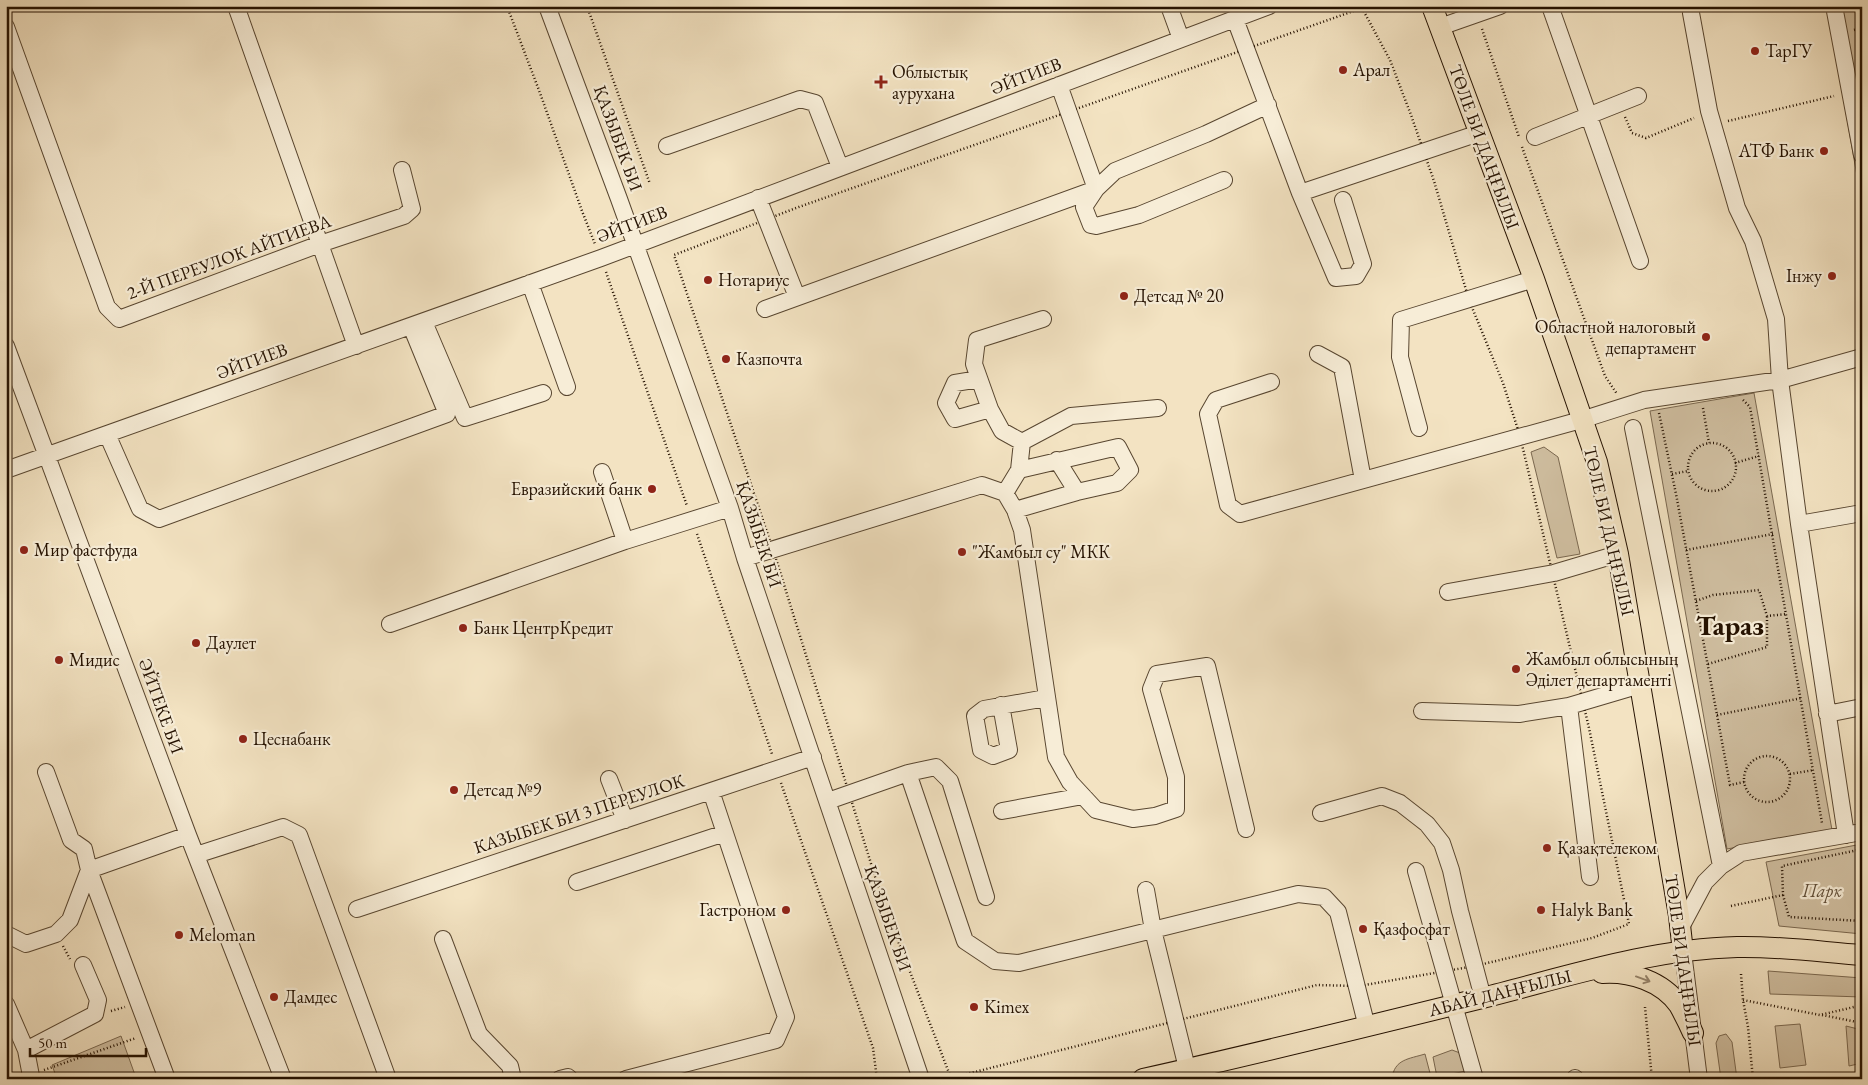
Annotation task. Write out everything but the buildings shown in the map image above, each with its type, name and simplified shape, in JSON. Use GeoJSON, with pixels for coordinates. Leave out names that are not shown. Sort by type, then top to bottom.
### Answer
{"type":"FeatureCollection","features":[{"type":"Feature","properties":{"kind":"main road","name":"ТӨЛЕ БИ ДАҢҒЫЛЫ"},"geometry":{"type":"LineString","coordinates":[[1432,6],[1534,280],[1597,462],[1618,554],[1683,952]]}},
{"type":"Feature","properties":{"kind":"main road","name":"АБАЙ ДАҢҒЫЛЫ"},"geometry":{"type":"LineString","coordinates":[[1143,1079],[1178,1073],[1635,959],[1683,952],[1744,947],[1862,955]]}},
{"type":"Feature","properties":{"kind":"main road"},"geometry":{"type":"LineString","coordinates":[[1577,974],[1610,972],[1640,976],[1652,982],[1665,991],[1678,1004],[1694,1033]]}},
{"type":"Feature","properties":{"kind":"street"},"geometry":{"type":"LineString","coordinates":[[236,6],[356,346]]}},
{"type":"Feature","properties":{"kind":"street","name":"ҚАЗЫБЕК БИ"},"geometry":{"type":"LineString","coordinates":[[546,6],[636,244],[730,508],[921,1079]]}},
{"type":"Feature","properties":{"kind":"street"},"geometry":{"type":"LineString","coordinates":[[1169,6],[1181,40]]}},
{"type":"Feature","properties":{"kind":"street","name":"ӘЙТИЕВ"},"geometry":{"type":"LineString","coordinates":[[6,470],[601,258],[1269,6]]}},
{"type":"Feature","properties":{"kind":"street"},"geometry":{"type":"LineString","coordinates":[[1440,27],[1500,6]]}},
{"type":"Feature","properties":{"kind":"street"},"geometry":{"type":"LineString","coordinates":[[1550,6],[1640,261]]}},
{"type":"Feature","properties":{"kind":"street"},"geometry":{"type":"LineString","coordinates":[[1834,6],[1862,156]]}},
{"type":"Feature","properties":{"kind":"street"},"geometry":{"type":"LineString","coordinates":[[1680,930],[1705,882],[1721,866],[1741,854],[1854,834],[1827,714],[1780,380],[1776,319],[1753,240],[1737,208],[1712,118],[1691,14]]}},
{"type":"Feature","properties":{"kind":"street"},"geometry":{"type":"LineString","coordinates":[[1235,19],[1300,193],[1336,278],[1356,276],[1363,264],[1342,200]]}},
{"type":"Feature","properties":{"kind":"street","name":"2-Й ПЕРЕУЛОК АЙТИЕВА"},"geometry":{"type":"LineString","coordinates":[[6,27],[107,307],[119,319],[320,244],[404,216],[412,209],[402,170]]}},
{"type":"Feature","properties":{"kind":"street"},"geometry":{"type":"LineString","coordinates":[[1059,85],[1096,189]]}},
{"type":"Feature","properties":{"kind":"street"},"geometry":{"type":"LineString","coordinates":[[1535,137],[1638,96]]}},
{"type":"Feature","properties":{"kind":"street"},"geometry":{"type":"LineString","coordinates":[[667,146],[800,99],[816,103],[840,167]]}},
{"type":"Feature","properties":{"kind":"street"},"geometry":{"type":"LineString","coordinates":[[1224,180],[1139,215],[1096,226],[1091,225],[1084,207],[1096,189],[1115,171],[1206,134],[1268,106]]}},
{"type":"Feature","properties":{"kind":"street"},"geometry":{"type":"LineString","coordinates":[[1300,193],[1479,132]]}},
{"type":"Feature","properties":{"kind":"street"},"geometry":{"type":"LineString","coordinates":[[765,309],[1096,189]]}},
{"type":"Feature","properties":{"kind":"street"},"geometry":{"type":"LineString","coordinates":[[758,198],[797,297]]}},
{"type":"Feature","properties":{"kind":"street"},"geometry":{"type":"LineString","coordinates":[[1419,428],[1400,357],[1401,320],[1534,280]]}},
{"type":"Feature","properties":{"kind":"street"},"geometry":{"type":"LineString","coordinates":[[530,283],[567,387]]}},
{"type":"Feature","properties":{"kind":"street"},"geometry":{"type":"LineString","coordinates":[[1022,442],[1002,431],[990,410],[974,364],[977,340],[1043,319]]}},
{"type":"Feature","properties":{"kind":"street"},"geometry":{"type":"LineString","coordinates":[[417,324],[465,418],[543,393]]}},
{"type":"Feature","properties":{"kind":"street"},"geometry":{"type":"LineString","coordinates":[[107,434],[140,509],[159,520],[447,414],[417,324]]}},
{"type":"Feature","properties":{"kind":"street","name":"ӘЙТЕКЕ БИ"},"geometry":{"type":"LineString","coordinates":[[6,346],[188,835],[283,1079]]}},
{"type":"Feature","properties":{"kind":"street"},"geometry":{"type":"LineString","coordinates":[[1318,354],[1342,367],[1363,480]]}},
{"type":"Feature","properties":{"kind":"street"},"geometry":{"type":"LineString","coordinates":[[1271,382],[1216,400],[1208,414],[1228,505],[1240,514],[1581,420],[1637,404],[1644,400],[1780,380],[1862,357]]}},
{"type":"Feature","properties":{"kind":"street"},"geometry":{"type":"LineString","coordinates":[[979,379],[955,383],[946,402],[955,419],[990,410]]}},
{"type":"Feature","properties":{"kind":"street"},"geometry":{"type":"LineString","coordinates":[[1022,442],[1071,416],[1158,408]]}},
{"type":"Feature","properties":{"kind":"street"},"geometry":{"type":"LineString","coordinates":[[1633,428],[1721,866]]}},
{"type":"Feature","properties":{"kind":"street"},"geometry":{"type":"LineString","coordinates":[[1005,493],[1019,470],[1022,442]]}},
{"type":"Feature","properties":{"kind":"street"},"geometry":{"type":"LineString","coordinates":[[1014,510],[1117,483],[1130,470],[1118,447],[1019,470]]}},
{"type":"Feature","properties":{"kind":"street"},"geometry":{"type":"LineString","coordinates":[[1057,460],[1077,492]]}},
{"type":"Feature","properties":{"kind":"street"},"geometry":{"type":"LineString","coordinates":[[602,472],[625,541]]}},
{"type":"Feature","properties":{"kind":"street"},"geometry":{"type":"LineString","coordinates":[[746,558],[982,485],[1005,493],[1022,530],[1056,757],[1070,782],[1096,810],[1133,819],[1155,816],[1176,809],[1176,777],[1152,689],[1157,674],[1207,666],[1246,829]]}},
{"type":"Feature","properties":{"kind":"street"},"geometry":{"type":"LineString","coordinates":[[390,624],[625,541],[730,508]]}},
{"type":"Feature","properties":{"kind":"street"},"geometry":{"type":"LineString","coordinates":[[1799,524],[1862,513]]}},
{"type":"Feature","properties":{"kind":"street"},"geometry":{"type":"LineString","coordinates":[[1448,592],[1554,573],[1618,554]]}},
{"type":"Feature","properties":{"kind":"street"},"geometry":{"type":"LineString","coordinates":[[1422,711],[1520,714],[1576,704],[1640,685]]}},
{"type":"Feature","properties":{"kind":"street"},"geometry":{"type":"LineString","coordinates":[[1001,706],[1046,698]]}},
{"type":"Feature","properties":{"kind":"street"},"geometry":{"type":"LineString","coordinates":[[1576,704],[1590,877]]}},
{"type":"Feature","properties":{"kind":"street"},"geometry":{"type":"LineString","coordinates":[[1827,714],[1862,707]]}},
{"type":"Feature","properties":{"kind":"street","name":"КАЗЫБЕК БИ 3 ПЕРЕУЛОК"},"geometry":{"type":"LineString","coordinates":[[357,909],[813,757]]}},
{"type":"Feature","properties":{"kind":"street"},"geometry":{"type":"LineString","coordinates":[[828,801],[908,773],[936,767],[950,781],[986,897]]}},
{"type":"Feature","properties":{"kind":"street"},"geometry":{"type":"LineString","coordinates":[[46,772],[71,840],[84,849],[89,870],[167,1079]]}},
{"type":"Feature","properties":{"kind":"street"},"geometry":{"type":"LineString","coordinates":[[908,773],[965,941],[994,961],[1019,963],[1298,894],[1324,898],[1338,912],[1367,1026]]}},
{"type":"Feature","properties":{"kind":"street"},"geometry":{"type":"LineString","coordinates":[[609,779],[625,820]]}},
{"type":"Feature","properties":{"kind":"street"},"geometry":{"type":"LineString","coordinates":[[626,1079],[776,1040],[786,1017],[711,791]]}},
{"type":"Feature","properties":{"kind":"street"},"geometry":{"type":"LineString","coordinates":[[1002,811],[1083,796]]}},
{"type":"Feature","properties":{"kind":"street"},"geometry":{"type":"LineString","coordinates":[[1321,813],[1382,796],[1400,803],[1428,824],[1442,843],[1451,870],[1483,998]]}},
{"type":"Feature","properties":{"kind":"street"},"geometry":{"type":"LineString","coordinates":[[196,855],[283,826],[299,834],[388,1079]]}},
{"type":"Feature","properties":{"kind":"street"},"geometry":{"type":"LineString","coordinates":[[577,882],[725,833]]}},
{"type":"Feature","properties":{"kind":"street"},"geometry":{"type":"LineString","coordinates":[[6,934],[26,944],[56,934],[70,920],[89,870],[188,835]]}},
{"type":"Feature","properties":{"kind":"street"},"geometry":{"type":"LineString","coordinates":[[1416,872],[1475,1079]]}},
{"type":"Feature","properties":{"kind":"street"},"geometry":{"type":"LineString","coordinates":[[1146,890],[1178,1073]]}},
{"type":"Feature","properties":{"kind":"street"},"geometry":{"type":"LineString","coordinates":[[443,939],[479,1034],[510,1066],[513,1079]]}},
{"type":"Feature","properties":{"kind":"street","name":"ТӨЛЕ БИ ДАҢҒЫЛЫ"},"geometry":{"type":"LineString","coordinates":[[1683,952],[1699,1079]]}},
{"type":"Feature","properties":{"kind":"street"},"geometry":{"type":"LineString","coordinates":[[26,1050],[95,1014],[98,1000],[83,965]]}},
{"type":"Feature","properties":{"kind":"street"},"geometry":{"type":"LineString","coordinates":[[6,1004],[26,1050],[29,1077]]}},
{"type":"Feature","properties":{"kind":"street"},"geometry":{"type":"LineString","coordinates":[[560,1079],[568,1077],[570,1079]]}},
{"type":"Feature","properties":{"kind":"path"},"geometry":{"type":"LineString","coordinates":[[6,9],[13,6]]}},
{"type":"Feature","properties":{"kind":"path"},"geometry":{"type":"LineString","coordinates":[[507,6],[601,258],[692,519],[873,1048],[877,1079]]}},
{"type":"Feature","properties":{"kind":"path"},"geometry":{"type":"LineString","coordinates":[[587,6],[650,184]]}},
{"type":"Feature","properties":{"kind":"path"},"geometry":{"type":"LineString","coordinates":[[674,256],[796,208],[1362,8],[1390,60],[1412,114],[1469,300],[1503,383],[1520,436],[1554,573],[1576,704],[1629,924]]}},
{"type":"Feature","properties":{"kind":"path"},"geometry":{"type":"LineString","coordinates":[[1482,27],[1605,376],[1617,394],[1659,413],[1668,412]]}},
{"type":"Feature","properties":{"kind":"path"},"geometry":{"type":"LineString","coordinates":[[1620,104],[1632,133],[1646,138],[1712,118],[1850,93]]}},
{"type":"Feature","properties":{"kind":"path"},"geometry":{"type":"LineString","coordinates":[[1735,401],[1743,400],[1750,407],[1814,770],[1822,824],[1814,826]]}},
{"type":"Feature","properties":{"kind":"path"},"geometry":{"type":"LineString","coordinates":[[1709,444],[1703,406],[1711,405]]}},
{"type":"Feature","properties":{"kind":"path"},"geometry":{"type":"LineString","coordinates":[[1659,413],[1730,785],[1744,782]]}},
{"type":"Feature","properties":{"kind":"path"},"geometry":{"type":"LineString","coordinates":[[1709,444],[1724,447],[1730,452],[1735,462],[1735,474],[1731,481],[1725,487],[1710,491],[1702,489],[1691,478],[1688,471],[1691,456],[1696,450],[1709,444]]}},
{"type":"Feature","properties":{"kind":"path"},"geometry":{"type":"LineString","coordinates":[[1735,462],[1758,456]]}},
{"type":"Feature","properties":{"kind":"path"},"geometry":{"type":"LineString","coordinates":[[1672,474],[1688,471]]}},
{"type":"Feature","properties":{"kind":"path"},"geometry":{"type":"LineString","coordinates":[[1686,550],[1773,534]]}},
{"type":"Feature","properties":{"kind":"path"},"geometry":{"type":"LineString","coordinates":[[1696,602],[1713,595],[1759,590],[1767,616],[1768,647],[1708,664]]}},
{"type":"Feature","properties":{"kind":"path"},"geometry":{"type":"LineString","coordinates":[[1767,616],[1787,614]]}},
{"type":"Feature","properties":{"kind":"path"},"geometry":{"type":"LineString","coordinates":[[1717,715],[1802,698]]}},
{"type":"Feature","properties":{"kind":"path"},"geometry":{"type":"LineString","coordinates":[[1767,755],[1782,761],[1790,774],[1788,789],[1778,800],[1771,802],[1764,802],[1751,796],[1746,790],[1744,782],[1744,774],[1752,761],[1767,755]]}},
{"type":"Feature","properties":{"kind":"path"},"geometry":{"type":"LineString","coordinates":[[1790,774],[1814,770]]}},
{"type":"Feature","properties":{"kind":"path"},"geometry":{"type":"LineString","coordinates":[[1862,850],[1782,866],[1783,895],[1789,917],[1862,921]]}},
{"type":"Feature","properties":{"kind":"path"},"geometry":{"type":"LineString","coordinates":[[1730,906],[1783,895]]}},
{"type":"Feature","properties":{"kind":"path"},"geometry":{"type":"LineString","coordinates":[[56,934],[69,958],[83,965]]}},
{"type":"Feature","properties":{"kind":"path"},"geometry":{"type":"LineString","coordinates":[[1741,974],[1753,1079]]}},
{"type":"Feature","properties":{"kind":"path"},"geometry":{"type":"LineString","coordinates":[[1743,1000],[1862,1023]]}},
{"type":"Feature","properties":{"kind":"path"},"geometry":{"type":"LineString","coordinates":[[95,1014],[115,1011],[138,1002]]}},
{"type":"Feature","properties":{"kind":"path"},"geometry":{"type":"LineString","coordinates":[[1820,1014],[1854,1006],[1862,1007]]}},
{"type":"Feature","properties":{"kind":"path"},"geometry":{"type":"LineString","coordinates":[[1644,1007],[1652,1079]]}},
{"type":"Feature","properties":{"kind":"path"},"geometry":{"type":"LineString","coordinates":[[29,1077],[149,1033]]}},
{"type":"Feature","properties":{"kind":"path"},"geometry":{"type":"LineString","coordinates":[[1822,1079],[1862,1073]]}},
{"type":"Feature","properties":{"kind":"green space"},"geometry":{"type":"Polygon","coordinates":[[[1828,6],[1862,6],[1862,205],[1829,15],[1828,6]]]}},
{"type":"Feature","properties":{"kind":"green space"},"geometry":{"type":"Polygon","coordinates":[[[1754,393],[1832,830],[1727,849],[1650,411],[1754,393]]]}},
{"type":"Feature","properties":{"kind":"green space"},"geometry":{"type":"Polygon","coordinates":[[[1544,447],[1558,457],[1580,554],[1557,558],[1531,452],[1544,447]]]}},
{"type":"Feature","properties":{"kind":"green space","name":"Парк"},"geometry":{"type":"Polygon","coordinates":[[[1862,844],[1862,934],[1779,926],[1766,862],[1862,844]]]}},
{"type":"Feature","properties":{"kind":"green space"},"geometry":{"type":"Polygon","coordinates":[[[1768,971],[1862,978],[1862,997],[1770,994],[1768,971]]]}},
{"type":"Feature","properties":{"kind":"green space"},"geometry":{"type":"Polygon","coordinates":[[[1800,1024],[1806,1065],[1780,1068],[1775,1026],[1800,1024]]]}},
{"type":"Feature","properties":{"kind":"green space"},"geometry":{"type":"Polygon","coordinates":[[[1846,1026],[1862,1030],[1862,1063],[1849,1066],[1846,1026]]]}},
{"type":"Feature","properties":{"kind":"green space"},"geometry":{"type":"Polygon","coordinates":[[[1726,1034],[1732,1042],[1737,1079],[1721,1079],[1716,1043],[1719,1036],[1726,1034]]]}},
{"type":"Feature","properties":{"kind":"green space"},"geometry":{"type":"Polygon","coordinates":[[[121,1036],[135,1075],[124,1079],[57,1079],[52,1065],[121,1036]]]}},
{"type":"Feature","properties":{"kind":"green space"},"geometry":{"type":"Polygon","coordinates":[[[1452,1050],[1460,1053],[1471,1070],[1437,1077],[1433,1057],[1452,1050]]]}},
{"type":"Feature","properties":{"kind":"green space"},"geometry":{"type":"Polygon","coordinates":[[[1425,1054],[1431,1077],[1392,1079],[1393,1072],[1399,1064],[1425,1054]]]}},
{"type":"Feature","properties":{"kind":"place","name":"ТарГУ"},"geometry":{"type":"Point","coordinates":[1755,51]}},
{"type":"Feature","properties":{"kind":"place","name":"Арал"},"geometry":{"type":"Point","coordinates":[1343,70]}},
{"type":"Feature","properties":{"kind":"place","name":"Облыстық аурухана"},"geometry":{"type":"Point","coordinates":[881,82]}},
{"type":"Feature","properties":{"kind":"place","name":"АТФ Банк"},"geometry":{"type":"Point","coordinates":[1824,151]}},
{"type":"Feature","properties":{"kind":"place","name":"Інжу"},"geometry":{"type":"Point","coordinates":[1832,276]}},
{"type":"Feature","properties":{"kind":"place","name":"Нотариус"},"geometry":{"type":"Point","coordinates":[708,280]}},
{"type":"Feature","properties":{"kind":"place","name":"Детсад № 20"},"geometry":{"type":"Point","coordinates":[1124,296]}},
{"type":"Feature","properties":{"kind":"place","name":"Областной налоговый департамент"},"geometry":{"type":"Point","coordinates":[1706,337]}},
{"type":"Feature","properties":{"kind":"place","name":"Казпочта"},"geometry":{"type":"Point","coordinates":[726,359]}},
{"type":"Feature","properties":{"kind":"place","name":"Евразийский банк"},"geometry":{"type":"Point","coordinates":[652,489]}},
{"type":"Feature","properties":{"kind":"place","name":"Мир фастфуда"},"geometry":{"type":"Point","coordinates":[24,550]}},
{"type":"Feature","properties":{"kind":"place","name":"\"Жамбыл су\" МКК"},"geometry":{"type":"Point","coordinates":[962,552]}},
{"type":"Feature","properties":{"kind":"place","name":"Банк ЦентрКредит"},"geometry":{"type":"Point","coordinates":[463,628]}},
{"type":"Feature","properties":{"kind":"place","name":"Даулет"},"geometry":{"type":"Point","coordinates":[196,643]}},
{"type":"Feature","properties":{"kind":"place","name":"Мидис"},"geometry":{"type":"Point","coordinates":[59,660]}},
{"type":"Feature","properties":{"kind":"place","name":"Жамбыл облысының Әділет департаменті"},"geometry":{"type":"Point","coordinates":[1516,669]}},
{"type":"Feature","properties":{"kind":"place","name":"Цеснабанк"},"geometry":{"type":"Point","coordinates":[243,739]}},
{"type":"Feature","properties":{"kind":"place","name":"Детсад №9"},"geometry":{"type":"Point","coordinates":[454,790]}},
{"type":"Feature","properties":{"kind":"place","name":"Қазақтелеком"},"geometry":{"type":"Point","coordinates":[1547,848]}},
{"type":"Feature","properties":{"kind":"place","name":"Гастроном"},"geometry":{"type":"Point","coordinates":[786,910]}},
{"type":"Feature","properties":{"kind":"place","name":"Halyk Bank"},"geometry":{"type":"Point","coordinates":[1541,910]}},
{"type":"Feature","properties":{"kind":"place","name":"Қазфосфат"},"geometry":{"type":"Point","coordinates":[1363,929]}},
{"type":"Feature","properties":{"kind":"place","name":"Meloman"},"geometry":{"type":"Point","coordinates":[179,935]}},
{"type":"Feature","properties":{"kind":"place","name":"Дамдес"},"geometry":{"type":"Point","coordinates":[274,997]}},
{"type":"Feature","properties":{"kind":"place","name":"Kimex"},"geometry":{"type":"Point","coordinates":[974,1007]}},
{"type":"Feature","properties":{"kind":"district","name":"Тараз"},"geometry":{"type":"Point","coordinates":[1730,625]}}]}
